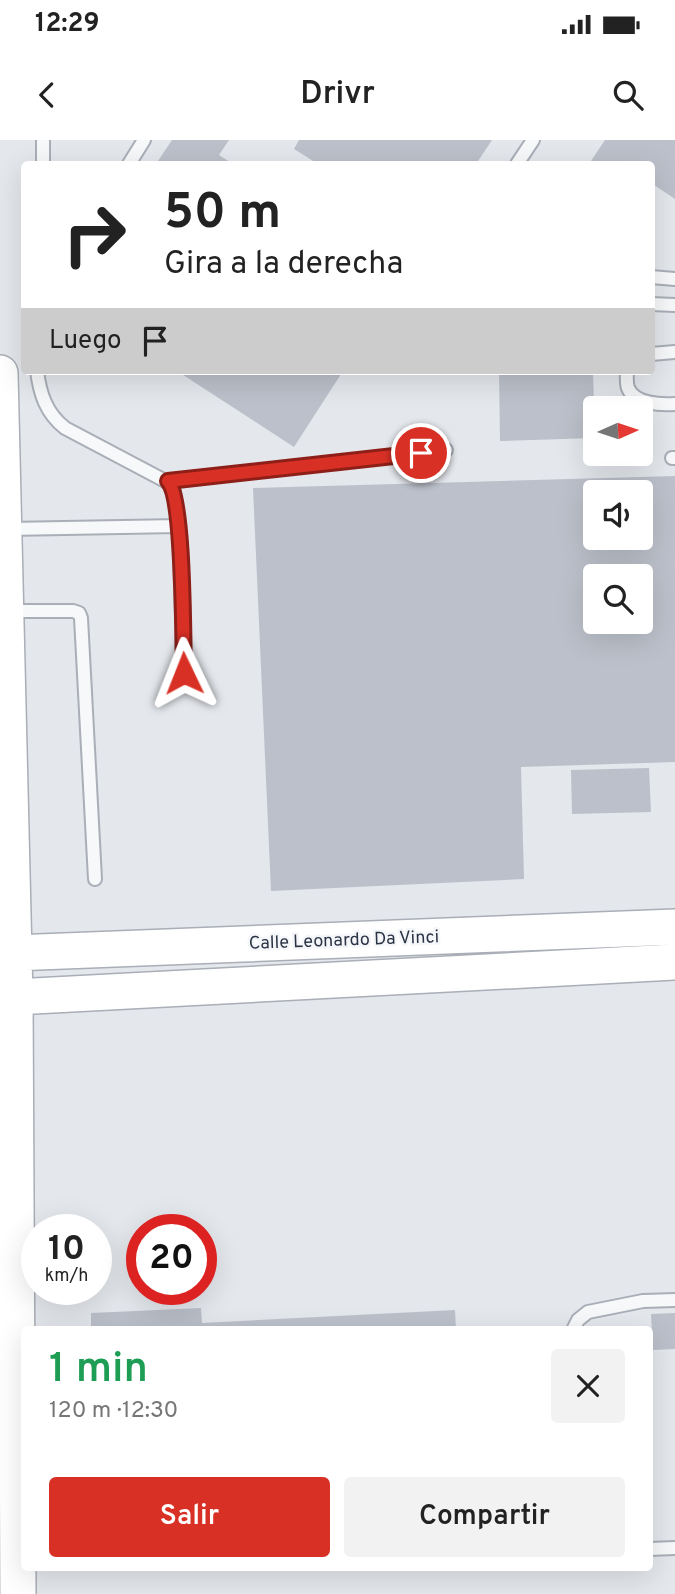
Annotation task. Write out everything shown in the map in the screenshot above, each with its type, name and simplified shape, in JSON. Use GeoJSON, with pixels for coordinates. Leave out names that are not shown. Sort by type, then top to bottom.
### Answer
{"type":"FeatureCollection","features":[{"type":"Feature","properties":{"kind":"main road"},"geometry":{"type":"LineString","coordinates":[[0,373],[15,998],[20,1343],[17,1434],[20,1552],[18,1594]]}},
{"type":"Feature","properties":{"kind":"main road","name":"Calle Leonardo Da Vinci"},"geometry":{"type":"LineString","coordinates":[[13,953],[675,927]]}},
{"type":"Feature","properties":{"kind":"main road","name":"Calle Leonardo Da Vinci"},"geometry":{"type":"LineString","coordinates":[[15,998],[675,962]]}},
{"type":"Feature","properties":{"kind":"main road"},"geometry":{"type":"LineString","coordinates":[[0,1513],[17,1434]]}},
{"type":"Feature","properties":{"kind":"lane"},"geometry":{"type":"LineString","coordinates":[[43,140],[43,161]]}},
{"type":"Feature","properties":{"kind":"lane"},"geometry":{"type":"LineString","coordinates":[[131,161],[144,140]]}},
{"type":"Feature","properties":{"kind":"lane"},"geometry":{"type":"LineString","coordinates":[[519,161],[533,140]]}},
{"type":"Feature","properties":{"kind":"lane"},"geometry":{"type":"LineString","coordinates":[[655,277],[675,279]]}},
{"type":"Feature","properties":{"kind":"lane"},"geometry":{"type":"LineString","coordinates":[[655,304],[675,305]]}},
{"type":"Feature","properties":{"kind":"lane"},"geometry":{"type":"LineString","coordinates":[[655,354],[675,352]]}},
{"type":"Feature","properties":{"kind":"lane"},"geometry":{"type":"LineString","coordinates":[[38,375],[43,400],[65,428],[171,484],[179,526],[184,673]]}},
{"type":"Feature","properties":{"kind":"lane"},"geometry":{"type":"LineString","coordinates":[[627,375],[627,386],[633,396],[644,401],[675,404]]}},
{"type":"Feature","properties":{"kind":"lane"},"geometry":{"type":"LineString","coordinates":[[168,481],[446,450]]}},
{"type":"Feature","properties":{"kind":"lane"},"geometry":{"type":"LineString","coordinates":[[4,528],[179,526]]}},
{"type":"Feature","properties":{"kind":"lane"},"geometry":{"type":"LineString","coordinates":[[6,611],[74,611],[79,613],[81,618],[95,879]]}},
{"type":"Feature","properties":{"kind":"lane"},"geometry":{"type":"LineString","coordinates":[[575,1326],[588,1312],[643,1301],[675,1300]]}},
{"type":"Feature","properties":{"kind":"lane"},"geometry":{"type":"LineString","coordinates":[[653,1549],[675,1548]]}},
{"type":"Feature","properties":{"kind":"building"},"geometry":{"type":"Polygon","coordinates":[[[172,140],[229,140],[219,155],[228,161],[158,161],[172,140]]]}},
{"type":"Feature","properties":{"kind":"building"},"geometry":{"type":"Polygon","coordinates":[[[299,140],[492,140],[478,161],[313,161],[294,149],[299,140]]]}},
{"type":"Feature","properties":{"kind":"building"},"geometry":{"type":"Polygon","coordinates":[[[605,140],[675,140],[675,199],[655,186],[655,161],[591,161],[605,140]]]}},
{"type":"Feature","properties":{"kind":"building"},"geometry":{"type":"Polygon","coordinates":[[[183,375],[340,375],[294,447],[183,375]]]}},
{"type":"Feature","properties":{"kind":"building"},"geometry":{"type":"Polygon","coordinates":[[[499,375],[593,375],[594,396],[583,396],[583,438],[500,441],[499,375]]]}},
{"type":"Feature","properties":{"kind":"building"},"geometry":{"type":"Polygon","coordinates":[[[675,476],[675,762],[521,767],[524,879],[271,891],[253,488],[675,476]]]}},
{"type":"Feature","properties":{"kind":"building"},"geometry":{"type":"Polygon","coordinates":[[[649,768],[651,812],[572,814],[571,770],[649,768]]]}},
{"type":"Feature","properties":{"kind":"building"},"geometry":{"type":"Polygon","coordinates":[[[201,1308],[202,1323],[455,1310],[456,1326],[91,1326],[91,1313],[201,1308]]]}},
{"type":"Feature","properties":{"kind":"building"},"geometry":{"type":"Polygon","coordinates":[[[675,1313],[675,1349],[653,1350],[651,1314],[675,1313]]]}},
{"type":"Feature","properties":{"kind":"route"},"geometry":{"type":"LineString","coordinates":[[184,673],[179,526],[174,492],[168,481],[421,453]]}}]}
